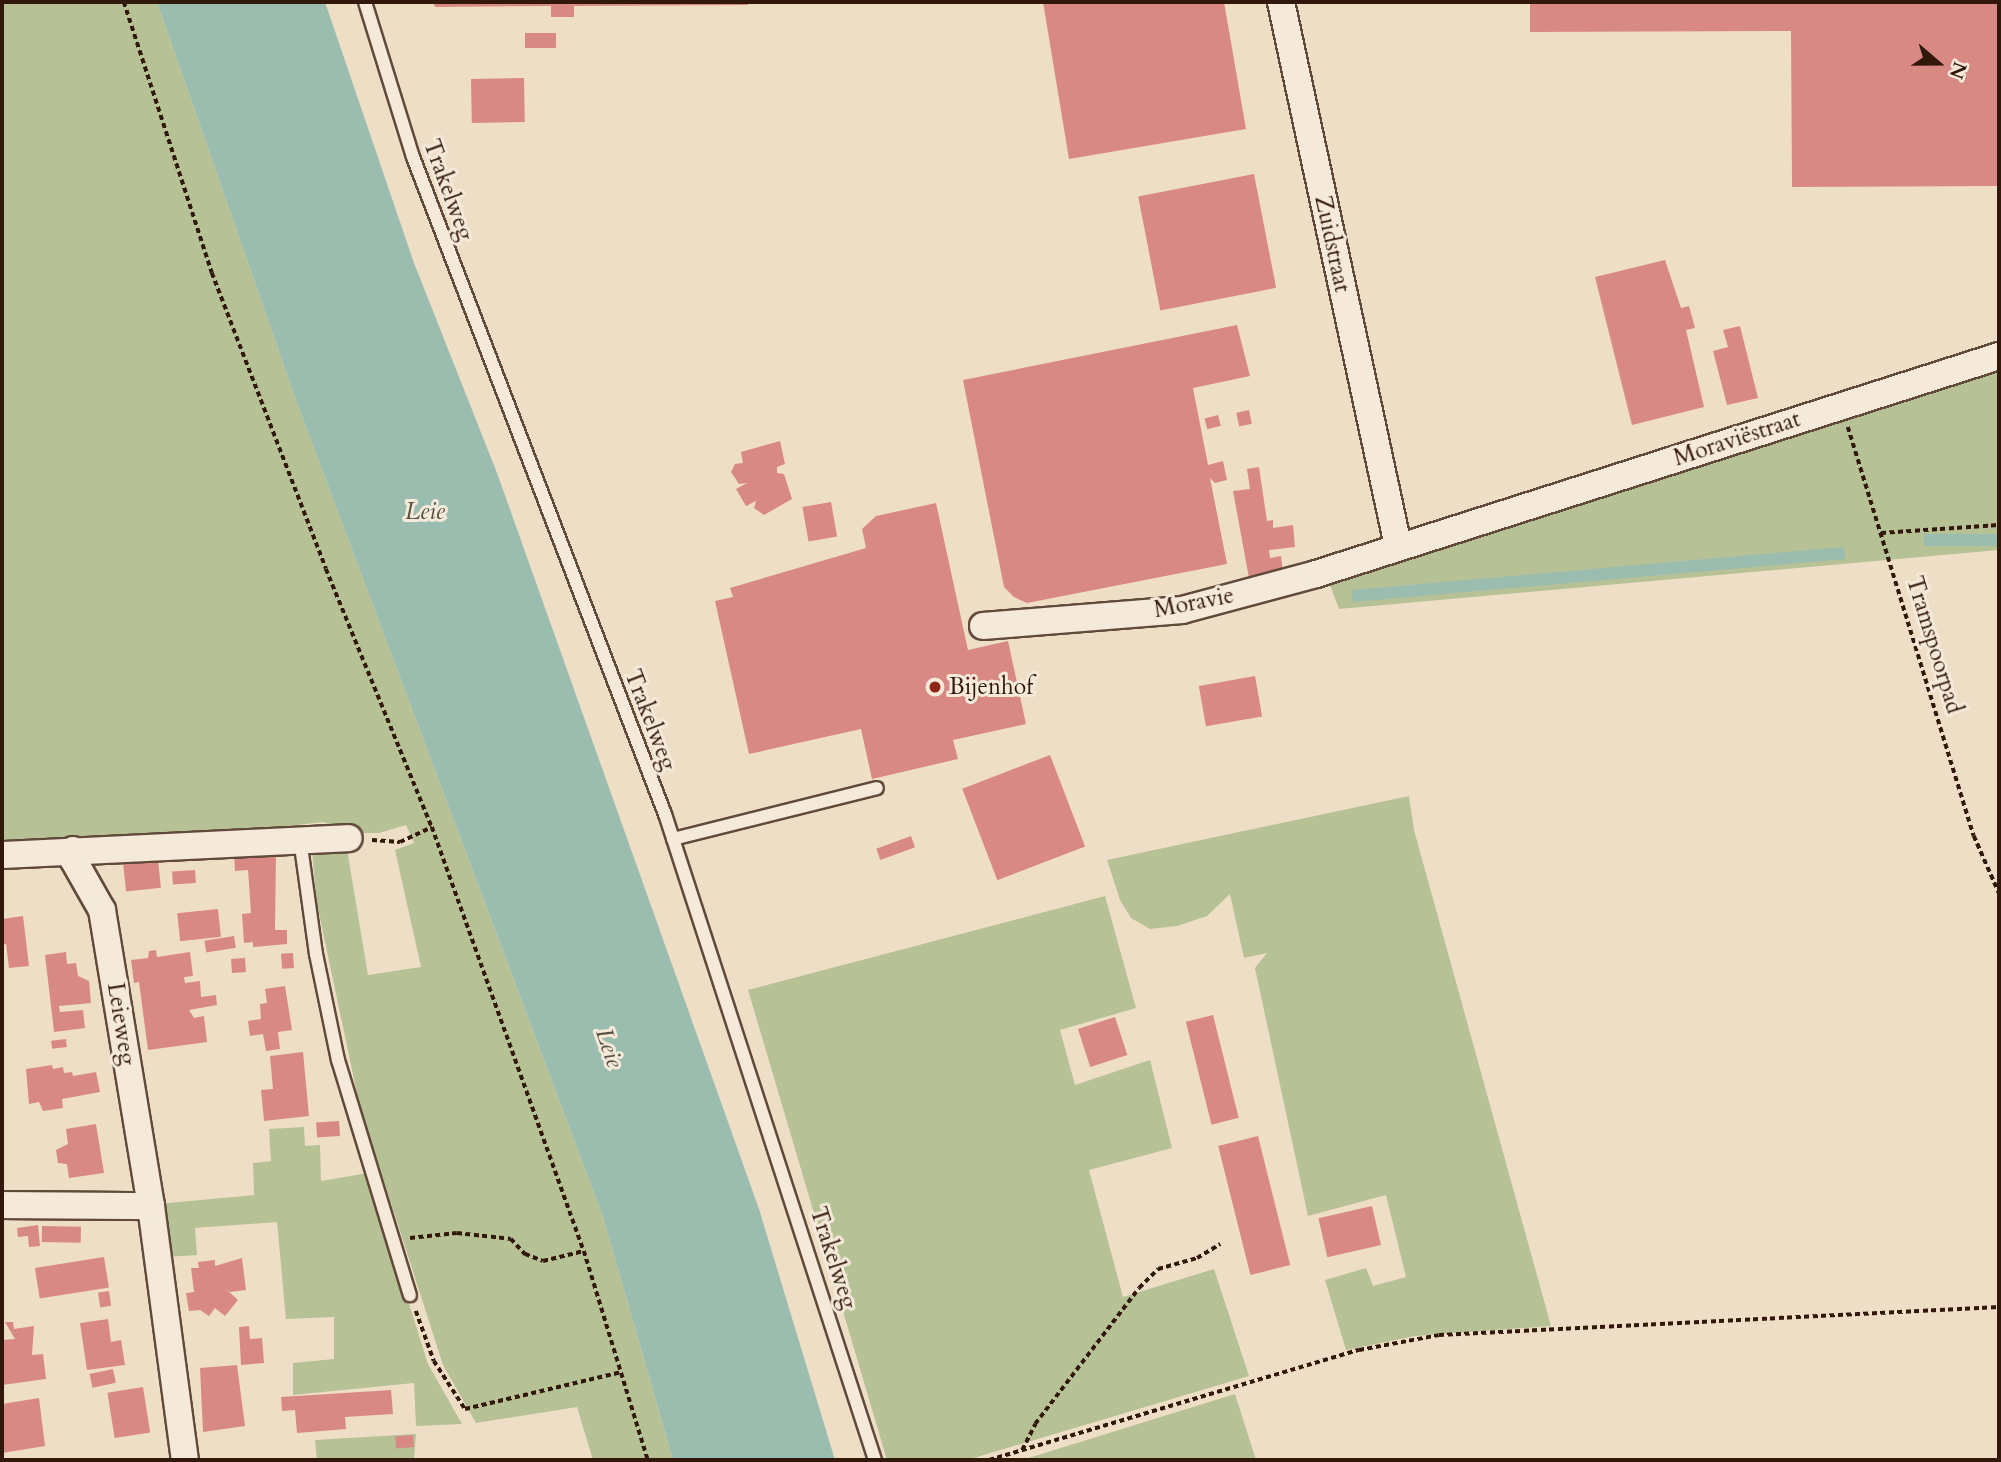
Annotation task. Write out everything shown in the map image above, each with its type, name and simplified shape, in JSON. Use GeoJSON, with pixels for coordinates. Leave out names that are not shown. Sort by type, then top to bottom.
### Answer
{"type":"FeatureCollection","features":[{"type":"Feature","properties":{"kind":"street","name":"Zuidstraat"},"geometry":{"type":"LineString","coordinates":[[1282,2],[1398,546]]}},
{"type":"Feature","properties":{"kind":"street","name":"Moraviëstraat"},"geometry":{"type":"LineString","coordinates":[[1475,521],[1999,356]]}},
{"type":"Feature","properties":{"kind":"street","name":"Moravie"},"geometry":{"type":"LineString","coordinates":[[983,626],[1182,610],[1475,521]]}},
{"type":"Feature","properties":{"kind":"street"},"geometry":{"type":"LineString","coordinates":[[2,855],[349,838]]}},
{"type":"Feature","properties":{"kind":"street","name":"Leieweg"},"geometry":{"type":"LineString","coordinates":[[73,850],[102,910],[151,1206],[185,1460]]}},
{"type":"Feature","properties":{"kind":"street"},"geometry":{"type":"LineString","coordinates":[[2,1205],[151,1206]]}},
{"type":"Feature","properties":{"kind":"lane","name":"Trakelweg"},"geometry":{"type":"LineString","coordinates":[[365,2],[413,157],[673,839],[875,1460]]}},
{"type":"Feature","properties":{"kind":"lane"},"geometry":{"type":"LineString","coordinates":[[673,839],[877,788]]}},
{"type":"Feature","properties":{"kind":"lane"},"geometry":{"type":"LineString","coordinates":[[300,839],[316,954],[338,1059],[410,1296]]}},
{"type":"Feature","properties":{"kind":"path"},"geometry":{"type":"LineString","coordinates":[[124,2],[212,274],[326,569],[432,827],[584,1251],[648,1460]]}},
{"type":"Feature","properties":{"kind":"path","name":"Tramspoorpad"},"geometry":{"type":"LineString","coordinates":[[1841,405],[1974,835],[1999,893]]}},
{"type":"Feature","properties":{"kind":"path"},"geometry":{"type":"LineString","coordinates":[[1881,533],[1999,524]]}},
{"type":"Feature","properties":{"kind":"path"},"geometry":{"type":"LineString","coordinates":[[349,838],[400,842],[432,827]]}},
{"type":"Feature","properties":{"kind":"path"},"geometry":{"type":"LineString","coordinates":[[389,1228],[417,1240],[457,1233],[511,1239],[525,1254],[543,1261],[584,1251]]}},
{"type":"Feature","properties":{"kind":"path"},"geometry":{"type":"LineString","coordinates":[[1021,1450],[1035,1424],[1139,1288],[1158,1269],[1197,1258],[1220,1244]]}},
{"type":"Feature","properties":{"kind":"path"},"geometry":{"type":"LineString","coordinates":[[410,1296],[434,1361],[465,1409],[621,1372]]}},
{"type":"Feature","properties":{"kind":"path"},"geometry":{"type":"LineString","coordinates":[[989,1460],[1359,1350],[1439,1335],[1999,1307]]}},
{"type":"Feature","properties":{"kind":"shaded area"},"geometry":{"type":"Polygon","coordinates":[[[2,2],[157,2],[297,403],[603,1217],[673,1460],[593,1460],[577,1407],[476,1423],[443,1365],[359,1103],[317,904],[312,851],[347,849],[368,975],[421,967],[395,850],[414,843],[406,825],[379,833],[354,833],[323,822],[251,830],[2,840],[2,2]]]}},
{"type":"Feature","properties":{"kind":"shaded area"},"geometry":{"type":"Polygon","coordinates":[[[1999,360],[1999,550],[1339,609],[1329,582],[1999,360]]]}},
{"type":"Feature","properties":{"kind":"shaded area"},"geometry":{"type":"Polygon","coordinates":[[[1409,796],[1414,830],[1551,1326],[1415,1336],[1346,1350],[1325,1280],[1366,1268],[1373,1286],[1406,1277],[1386,1195],[1308,1216],[1255,968],[1267,953],[1244,958],[1230,894],[1207,916],[1177,926],[1150,929],[1131,918],[1120,900],[1107,860],[1409,796]]]}},
{"type":"Feature","properties":{"kind":"shaded area"},"geometry":{"type":"Polygon","coordinates":[[[1105,896],[1136,1008],[1060,1030],[1075,1085],[1150,1060],[1172,1148],[1089,1170],[1123,1297],[1214,1269],[1249,1376],[967,1460],[887,1460],[748,990],[1105,896]]]}},
{"type":"Feature","properties":{"kind":"shaded area"},"geometry":{"type":"Polygon","coordinates":[[[304,1127],[305,1146],[320,1145],[321,1181],[368,1173],[428,1364],[462,1424],[416,1426],[414,1383],[293,1395],[293,1363],[334,1359],[334,1317],[286,1319],[277,1222],[195,1228],[197,1255],[166,1257],[158,1204],[254,1195],[253,1163],[271,1161],[269,1129],[304,1127]]]}},
{"type":"Feature","properties":{"kind":"shaded area"},"geometry":{"type":"Polygon","coordinates":[[[1235,1394],[1256,1460],[1022,1460],[1235,1394]]]}},
{"type":"Feature","properties":{"kind":"shaded area"},"geometry":{"type":"Polygon","coordinates":[[[416,1434],[414,1460],[317,1460],[315,1440],[416,1434]]]}},
{"type":"Feature","properties":{"kind":"water","name":"Leie"},"geometry":{"type":"Polygon","coordinates":[[[157,2],[325,2],[414,263],[497,473],[759,1209],[835,1460],[673,1460],[603,1217],[297,403],[157,2]]]}},
{"type":"Feature","properties":{"kind":"water"},"geometry":{"type":"Polygon","coordinates":[[[1924,534],[1999,534],[1999,546],[1924,546],[1924,534]]]}},
{"type":"Feature","properties":{"kind":"water"},"geometry":{"type":"Polygon","coordinates":[[[1844,547],[1845,559],[1353,602],[1352,590],[1844,547]]]}},
{"type":"Feature","properties":{"kind":"building"},"geometry":{"type":"Polygon","coordinates":[[[433,2],[748,2],[748,5],[574,6],[574,17],[551,17],[551,6],[435,7],[433,2]]]}},
{"type":"Feature","properties":{"kind":"building"},"geometry":{"type":"Polygon","coordinates":[[[1043,2],[1224,2],[1246,129],[1069,159],[1043,2]]]}},
{"type":"Feature","properties":{"kind":"building"},"geometry":{"type":"Polygon","coordinates":[[[1530,2],[1999,2],[1999,186],[1792,187],[1791,31],[1530,32],[1530,2]]]}},
{"type":"Feature","properties":{"kind":"building"},"geometry":{"type":"Polygon","coordinates":[[[525,33],[556,33],[556,48],[525,48],[525,33]]]}},
{"type":"Feature","properties":{"kind":"building"},"geometry":{"type":"Polygon","coordinates":[[[524,78],[525,122],[472,123],[471,79],[524,78]]]}},
{"type":"Feature","properties":{"kind":"building"},"geometry":{"type":"Polygon","coordinates":[[[1254,174],[1276,288],[1160,310],[1138,197],[1254,174]]]}},
{"type":"Feature","properties":{"kind":"building"},"geometry":{"type":"Polygon","coordinates":[[[1665,260],[1681,308],[1689,306],[1695,328],[1686,330],[1704,407],[1632,425],[1595,277],[1665,260]]]}},
{"type":"Feature","properties":{"kind":"building"},"geometry":{"type":"Polygon","coordinates":[[[1237,325],[1250,376],[1193,388],[1208,465],[1223,461],[1227,480],[1215,483],[1210,478],[1227,564],[1027,603],[1014,597],[1004,587],[963,380],[1237,325]]]}},
{"type":"Feature","properties":{"kind":"building"},"geometry":{"type":"Polygon","coordinates":[[[1740,326],[1758,398],[1727,405],[1713,351],[1728,347],[1723,330],[1740,326]]]}},
{"type":"Feature","properties":{"kind":"building"},"geometry":{"type":"Polygon","coordinates":[[[1249,410],[1252,424],[1239,426],[1236,413],[1249,410]]]}},
{"type":"Feature","properties":{"kind":"building"},"geometry":{"type":"Polygon","coordinates":[[[1218,415],[1221,426],[1207,429],[1204,419],[1218,415]]]}},
{"type":"Feature","properties":{"kind":"building"},"geometry":{"type":"Polygon","coordinates":[[[780,441],[785,464],[777,467],[777,473],[784,474],[792,499],[764,515],[754,508],[756,501],[746,506],[736,489],[747,483],[739,484],[731,472],[735,464],[743,463],[741,452],[780,441]]]}},
{"type":"Feature","properties":{"kind":"building"},"geometry":{"type":"Polygon","coordinates":[[[1259,467],[1267,521],[1273,520],[1273,528],[1293,525],[1295,547],[1269,550],[1270,558],[1281,556],[1283,572],[1249,578],[1233,491],[1250,489],[1247,469],[1259,467]]]}},
{"type":"Feature","properties":{"kind":"building"},"geometry":{"type":"Polygon","coordinates":[[[831,502],[837,536],[809,542],[802,507],[831,502]]]}},
{"type":"Feature","properties":{"kind":"building"},"geometry":{"type":"Polygon","coordinates":[[[936,503],[968,650],[1008,641],[1026,724],[953,740],[958,759],[872,779],[861,729],[749,754],[715,601],[733,597],[730,588],[866,548],[862,529],[876,516],[936,503]]]}},
{"type":"Feature","properties":{"kind":"building"},"geometry":{"type":"Polygon","coordinates":[[[1255,676],[1262,716],[1206,726],[1199,686],[1255,676]]]}},
{"type":"Feature","properties":{"kind":"building"},"geometry":{"type":"Polygon","coordinates":[[[1050,755],[1085,846],[997,880],[962,789],[1050,755]]]}},
{"type":"Feature","properties":{"kind":"building"},"geometry":{"type":"Polygon","coordinates":[[[911,836],[915,847],[880,860],[876,849],[911,836]]]}},
{"type":"Feature","properties":{"kind":"building"},"geometry":{"type":"Polygon","coordinates":[[[276,853],[275,930],[287,930],[287,944],[253,947],[253,942],[244,943],[242,914],[251,913],[248,870],[235,871],[234,856],[276,853]]]}},
{"type":"Feature","properties":{"kind":"building"},"geometry":{"type":"Polygon","coordinates":[[[158,860],[161,888],[126,892],[123,864],[158,860]]]}},
{"type":"Feature","properties":{"kind":"building"},"geometry":{"type":"Polygon","coordinates":[[[195,870],[196,883],[173,885],[172,872],[195,870]]]}},
{"type":"Feature","properties":{"kind":"building"},"geometry":{"type":"Polygon","coordinates":[[[218,909],[221,937],[180,941],[177,913],[218,909]]]}},
{"type":"Feature","properties":{"kind":"building"},"geometry":{"type":"Polygon","coordinates":[[[23,916],[29,966],[9,968],[6,944],[2,945],[2,919],[23,916]]]}},
{"type":"Feature","properties":{"kind":"building"},"geometry":{"type":"Polygon","coordinates":[[[234,936],[236,948],[206,953],[204,941],[234,936]]]}},
{"type":"Feature","properties":{"kind":"building"},"geometry":{"type":"Polygon","coordinates":[[[156,950],[157,957],[190,952],[193,976],[184,977],[185,983],[200,981],[201,997],[216,995],[217,1005],[189,1010],[194,1018],[204,1016],[207,1042],[148,1050],[139,982],[134,983],[131,960],[148,958],[149,951],[156,950]]]}},
{"type":"Feature","properties":{"kind":"building"},"geometry":{"type":"Polygon","coordinates":[[[66,952],[67,964],[76,963],[78,976],[89,981],[91,1003],[59,1006],[60,1012],[83,1010],[85,1028],[54,1032],[45,955],[66,952]]]}},
{"type":"Feature","properties":{"kind":"building"},"geometry":{"type":"Polygon","coordinates":[[[293,953],[294,968],[282,969],[281,954],[293,953]]]}},
{"type":"Feature","properties":{"kind":"building"},"geometry":{"type":"Polygon","coordinates":[[[245,958],[246,972],[232,973],[231,959],[245,958]]]}},
{"type":"Feature","properties":{"kind":"building"},"geometry":{"type":"Polygon","coordinates":[[[285,986],[292,1030],[278,1032],[280,1049],[266,1051],[263,1034],[250,1036],[248,1021],[261,1019],[260,1004],[267,1003],[265,989],[285,986]]]}},
{"type":"Feature","properties":{"kind":"building"},"geometry":{"type":"Polygon","coordinates":[[[1213,1015],[1239,1118],[1211,1125],[1186,1022],[1213,1015]]]}},
{"type":"Feature","properties":{"kind":"building"},"geometry":{"type":"Polygon","coordinates":[[[1115,1017],[1127,1055],[1090,1067],[1078,1029],[1115,1017]]]}},
{"type":"Feature","properties":{"kind":"building"},"geometry":{"type":"Polygon","coordinates":[[[66,1039],[67,1047],[52,1049],[51,1041],[66,1039]]]}},
{"type":"Feature","properties":{"kind":"building"},"geometry":{"type":"Polygon","coordinates":[[[303,1052],[309,1116],[264,1121],[261,1090],[273,1089],[270,1056],[303,1052]]]}},
{"type":"Feature","properties":{"kind":"building"},"geometry":{"type":"Polygon","coordinates":[[[52,1065],[53,1069],[63,1067],[64,1073],[72,1072],[73,1076],[96,1072],[100,1092],[62,1099],[63,1108],[43,1111],[39,1102],[29,1104],[26,1069],[52,1065]]]}},
{"type":"Feature","properties":{"kind":"building"},"geometry":{"type":"Polygon","coordinates":[[[339,1121],[340,1136],[317,1138],[316,1123],[339,1121]]]}},
{"type":"Feature","properties":{"kind":"building"},"geometry":{"type":"Polygon","coordinates":[[[96,1124],[104,1173],[69,1178],[67,1164],[58,1163],[56,1150],[68,1144],[66,1129],[96,1124]]]}},
{"type":"Feature","properties":{"kind":"building"},"geometry":{"type":"Polygon","coordinates":[[[1258,1136],[1290,1265],[1250,1275],[1218,1146],[1258,1136]]]}},
{"type":"Feature","properties":{"kind":"building"},"geometry":{"type":"Polygon","coordinates":[[[1372,1206],[1381,1245],[1327,1257],[1318,1218],[1372,1206]]]}},
{"type":"Feature","properties":{"kind":"building"},"geometry":{"type":"Polygon","coordinates":[[[38,1225],[40,1246],[29,1247],[28,1236],[18,1237],[17,1228],[38,1225]]]}},
{"type":"Feature","properties":{"kind":"building"},"geometry":{"type":"Polygon","coordinates":[[[42,1226],[81,1227],[81,1243],[42,1242],[42,1226]]]}},
{"type":"Feature","properties":{"kind":"building"},"geometry":{"type":"Polygon","coordinates":[[[104,1257],[109,1288],[40,1299],[35,1268],[104,1257]]]}},
{"type":"Feature","properties":{"kind":"building"},"geometry":{"type":"Polygon","coordinates":[[[242,1258],[246,1290],[230,1292],[225,1288],[238,1300],[225,1316],[215,1308],[209,1316],[200,1310],[189,1311],[186,1293],[194,1292],[191,1268],[199,1268],[198,1262],[215,1260],[215,1266],[242,1258]]]}},
{"type":"Feature","properties":{"kind":"building"},"geometry":{"type":"Polygon","coordinates":[[[109,1291],[111,1306],[100,1307],[98,1293],[109,1291]]]}},
{"type":"Feature","properties":{"kind":"building"},"geometry":{"type":"Polygon","coordinates":[[[108,1319],[111,1342],[121,1340],[125,1365],[87,1370],[80,1323],[108,1319]]]}},
{"type":"Feature","properties":{"kind":"building"},"geometry":{"type":"Polygon","coordinates":[[[5,1322],[13,1322],[14,1329],[34,1326],[32,1355],[43,1354],[46,1379],[2,1385],[2,1340],[15,1339],[5,1322]]]}},
{"type":"Feature","properties":{"kind":"building"},"geometry":{"type":"Polygon","coordinates":[[[249,1326],[250,1339],[262,1338],[264,1363],[241,1365],[239,1327],[249,1326]]]}},
{"type":"Feature","properties":{"kind":"building"},"geometry":{"type":"Polygon","coordinates":[[[237,1365],[245,1426],[203,1432],[200,1368],[237,1365]]]}},
{"type":"Feature","properties":{"kind":"building"},"geometry":{"type":"Polygon","coordinates":[[[113,1369],[116,1383],[92,1388],[90,1374],[113,1369]]]}},
{"type":"Feature","properties":{"kind":"building"},"geometry":{"type":"Polygon","coordinates":[[[143,1387],[150,1432],[115,1438],[107,1393],[143,1387]]]}},
{"type":"Feature","properties":{"kind":"building"},"geometry":{"type":"Polygon","coordinates":[[[391,1390],[393,1414],[345,1417],[346,1429],[297,1433],[295,1410],[282,1411],[281,1397],[391,1390]]]}},
{"type":"Feature","properties":{"kind":"building"},"geometry":{"type":"Polygon","coordinates":[[[39,1398],[45,1446],[2,1453],[2,1404],[39,1398]]]}},
{"type":"Feature","properties":{"kind":"building"},"geometry":{"type":"Polygon","coordinates":[[[413,1435],[414,1447],[396,1449],[395,1437],[413,1435]]]}},
{"type":"Feature","properties":{"kind":"place","name":"Bijenhof"},"geometry":{"type":"Point","coordinates":[935,687]}}]}
